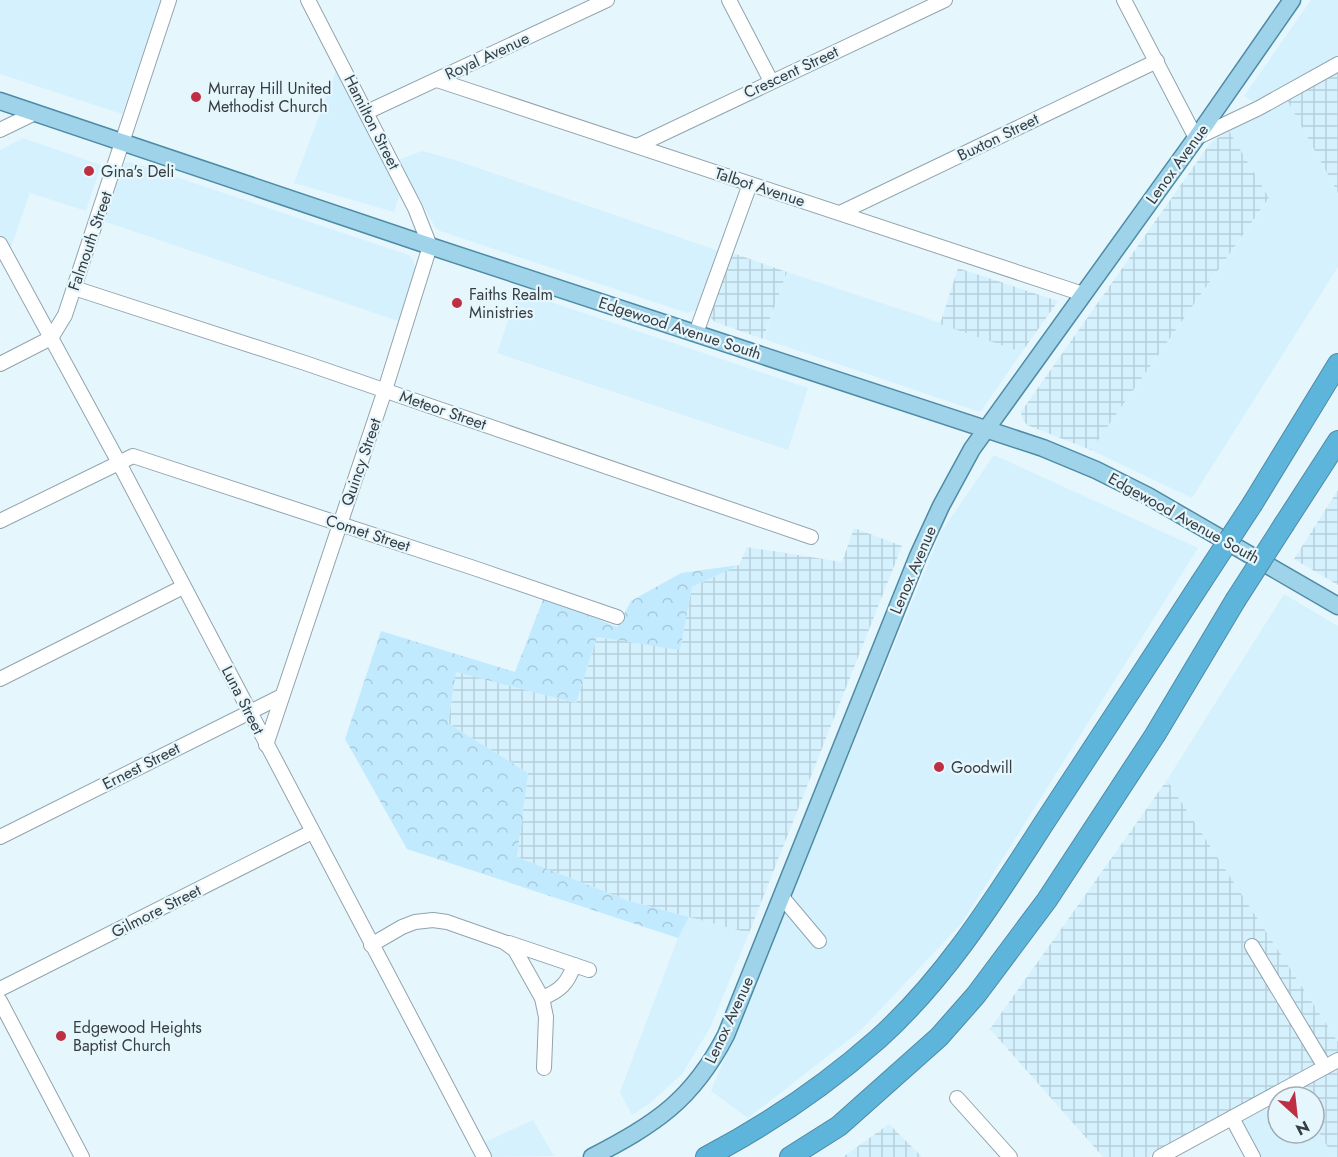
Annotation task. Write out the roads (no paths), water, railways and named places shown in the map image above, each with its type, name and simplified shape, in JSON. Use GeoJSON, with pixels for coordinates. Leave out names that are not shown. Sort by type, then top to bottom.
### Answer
{"type":"FeatureCollection","features":[{"type":"Feature","properties":{"kind":"highway"},"geometry":{"type":"LineString","coordinates":[[706,1157],[786,1109],[829,1079],[879,1038],[930,985],[977,926],[1253,503],[1338,364]]}},
{"type":"Feature","properties":{"kind":"highway"},"geometry":{"type":"LineString","coordinates":[[790,1157],[839,1126],[939,1036],[976,995],[1053,890],[1155,735],[1236,601],[1338,441]]}},
{"type":"Feature","properties":{"kind":"main road","name":"Lenox Avenue"},"geometry":{"type":"LineString","coordinates":[[592,1157],[653,1123],[688,1092],[702,1075],[726,1035],[923,546],[941,506],[972,449],[1196,138],[1292,0]]}},
{"type":"Feature","properties":{"kind":"main road","name":"Edgewood Avenue South"},"geometry":{"type":"LineString","coordinates":[[0,101],[1060,455],[1149,496],[1338,606]]}},
{"type":"Feature","properties":{"kind":"street","name":"Falmouth Street"},"geometry":{"type":"LineString","coordinates":[[51,338],[64,315],[74,288],[169,0]]}},
{"type":"Feature","properties":{"kind":"street","name":"Hamilton Street"},"geometry":{"type":"LineString","coordinates":[[308,0],[415,208],[430,246]]}},
{"type":"Feature","properties":{"kind":"street","name":"Royal Avenue"},"geometry":{"type":"LineString","coordinates":[[367,112],[607,0]]}},
{"type":"Feature","properties":{"kind":"street"},"geometry":{"type":"LineString","coordinates":[[729,0],[771,81]]}},
{"type":"Feature","properties":{"kind":"street","name":"Crescent Street"},"geometry":{"type":"LineString","coordinates":[[637,146],[945,0]]}},
{"type":"Feature","properties":{"kind":"street"},"geometry":{"type":"LineString","coordinates":[[1124,0],[1196,138],[1259,108],[1338,64]]}},
{"type":"Feature","properties":{"kind":"street","name":"Buxton Street"},"geometry":{"type":"LineString","coordinates":[[840,213],[1157,61]]}},
{"type":"Feature","properties":{"kind":"street","name":"Talbot Avenue"},"geometry":{"type":"LineString","coordinates":[[437,80],[1083,294]]}},
{"type":"Feature","properties":{"kind":"street"},"geometry":{"type":"LineString","coordinates":[[0,130],[35,113]]}},
{"type":"Feature","properties":{"kind":"street"},"geometry":{"type":"LineString","coordinates":[[696,333],[750,184]]}},
{"type":"Feature","properties":{"kind":"street","name":"Luna Street"},"geometry":{"type":"LineString","coordinates":[[0,244],[118,461],[484,1157]]}},
{"type":"Feature","properties":{"kind":"street","name":"Quincy Street"},"geometry":{"type":"LineString","coordinates":[[266,745],[385,390],[430,246]]}},
{"type":"Feature","properties":{"kind":"street","name":"Meteor Street"},"geometry":{"type":"LineString","coordinates":[[74,288],[385,390],[811,537]]}},
{"type":"Feature","properties":{"kind":"street"},"geometry":{"type":"LineString","coordinates":[[0,364],[51,338]]}},
{"type":"Feature","properties":{"kind":"street","name":"Comet Street"},"geometry":{"type":"LineString","coordinates":[[118,461],[133,456],[617,617]]}},
{"type":"Feature","properties":{"kind":"street"},"geometry":{"type":"LineString","coordinates":[[0,521],[118,461]]}},
{"type":"Feature","properties":{"kind":"street"},"geometry":{"type":"LineString","coordinates":[[0,679],[183,587]]}},
{"type":"Feature","properties":{"kind":"street","name":"Ernest Street"},"geometry":{"type":"LineString","coordinates":[[0,837],[282,696]]}},
{"type":"Feature","properties":{"kind":"street","name":"Gilmore Street"},"geometry":{"type":"LineString","coordinates":[[0,989],[312,832]]}},
{"type":"Feature","properties":{"kind":"street"},"geometry":{"type":"LineString","coordinates":[[782,897],[819,941]]}},
{"type":"Feature","properties":{"kind":"street"},"geometry":{"type":"LineString","coordinates":[[371,945],[402,927],[415,922],[433,920],[447,922],[589,970]]}},
{"type":"Feature","properties":{"kind":"street"},"geometry":{"type":"LineString","coordinates":[[504,942],[515,950],[542,998],[546,1017],[544,1068]]}},
{"type":"Feature","properties":{"kind":"street"},"geometry":{"type":"LineString","coordinates":[[1252,946],[1325,1067]]}},
{"type":"Feature","properties":{"kind":"street"},"geometry":{"type":"LineString","coordinates":[[542,998],[555,993],[565,985],[574,965]]}},
{"type":"Feature","properties":{"kind":"street"},"geometry":{"type":"LineString","coordinates":[[0,1001],[82,1157]]}},
{"type":"Feature","properties":{"kind":"street"},"geometry":{"type":"LineString","coordinates":[[1160,1157],[1338,1060]]}},
{"type":"Feature","properties":{"kind":"street"},"geometry":{"type":"LineString","coordinates":[[957,1098],[1010,1157]]}},
{"type":"Feature","properties":{"kind":"street"},"geometry":{"type":"LineString","coordinates":[[1232,1118],[1253,1157]]}},
{"type":"Feature","properties":{"kind":"place","name":"Murray Hill United Methodist Church"},"geometry":{"type":"Point","coordinates":[196,97]}},
{"type":"Feature","properties":{"kind":"place","name":"Gina's Deli"},"geometry":{"type":"Point","coordinates":[89,171]}},
{"type":"Feature","properties":{"kind":"place","name":"Faiths Realm Ministries"},"geometry":{"type":"Point","coordinates":[457,303]}},
{"type":"Feature","properties":{"kind":"place","name":"Goodwill"},"geometry":{"type":"Point","coordinates":[939,767]}},
{"type":"Feature","properties":{"kind":"place","name":"Edgewood Heights Baptist Church"},"geometry":{"type":"Point","coordinates":[61,1036]}}]}
